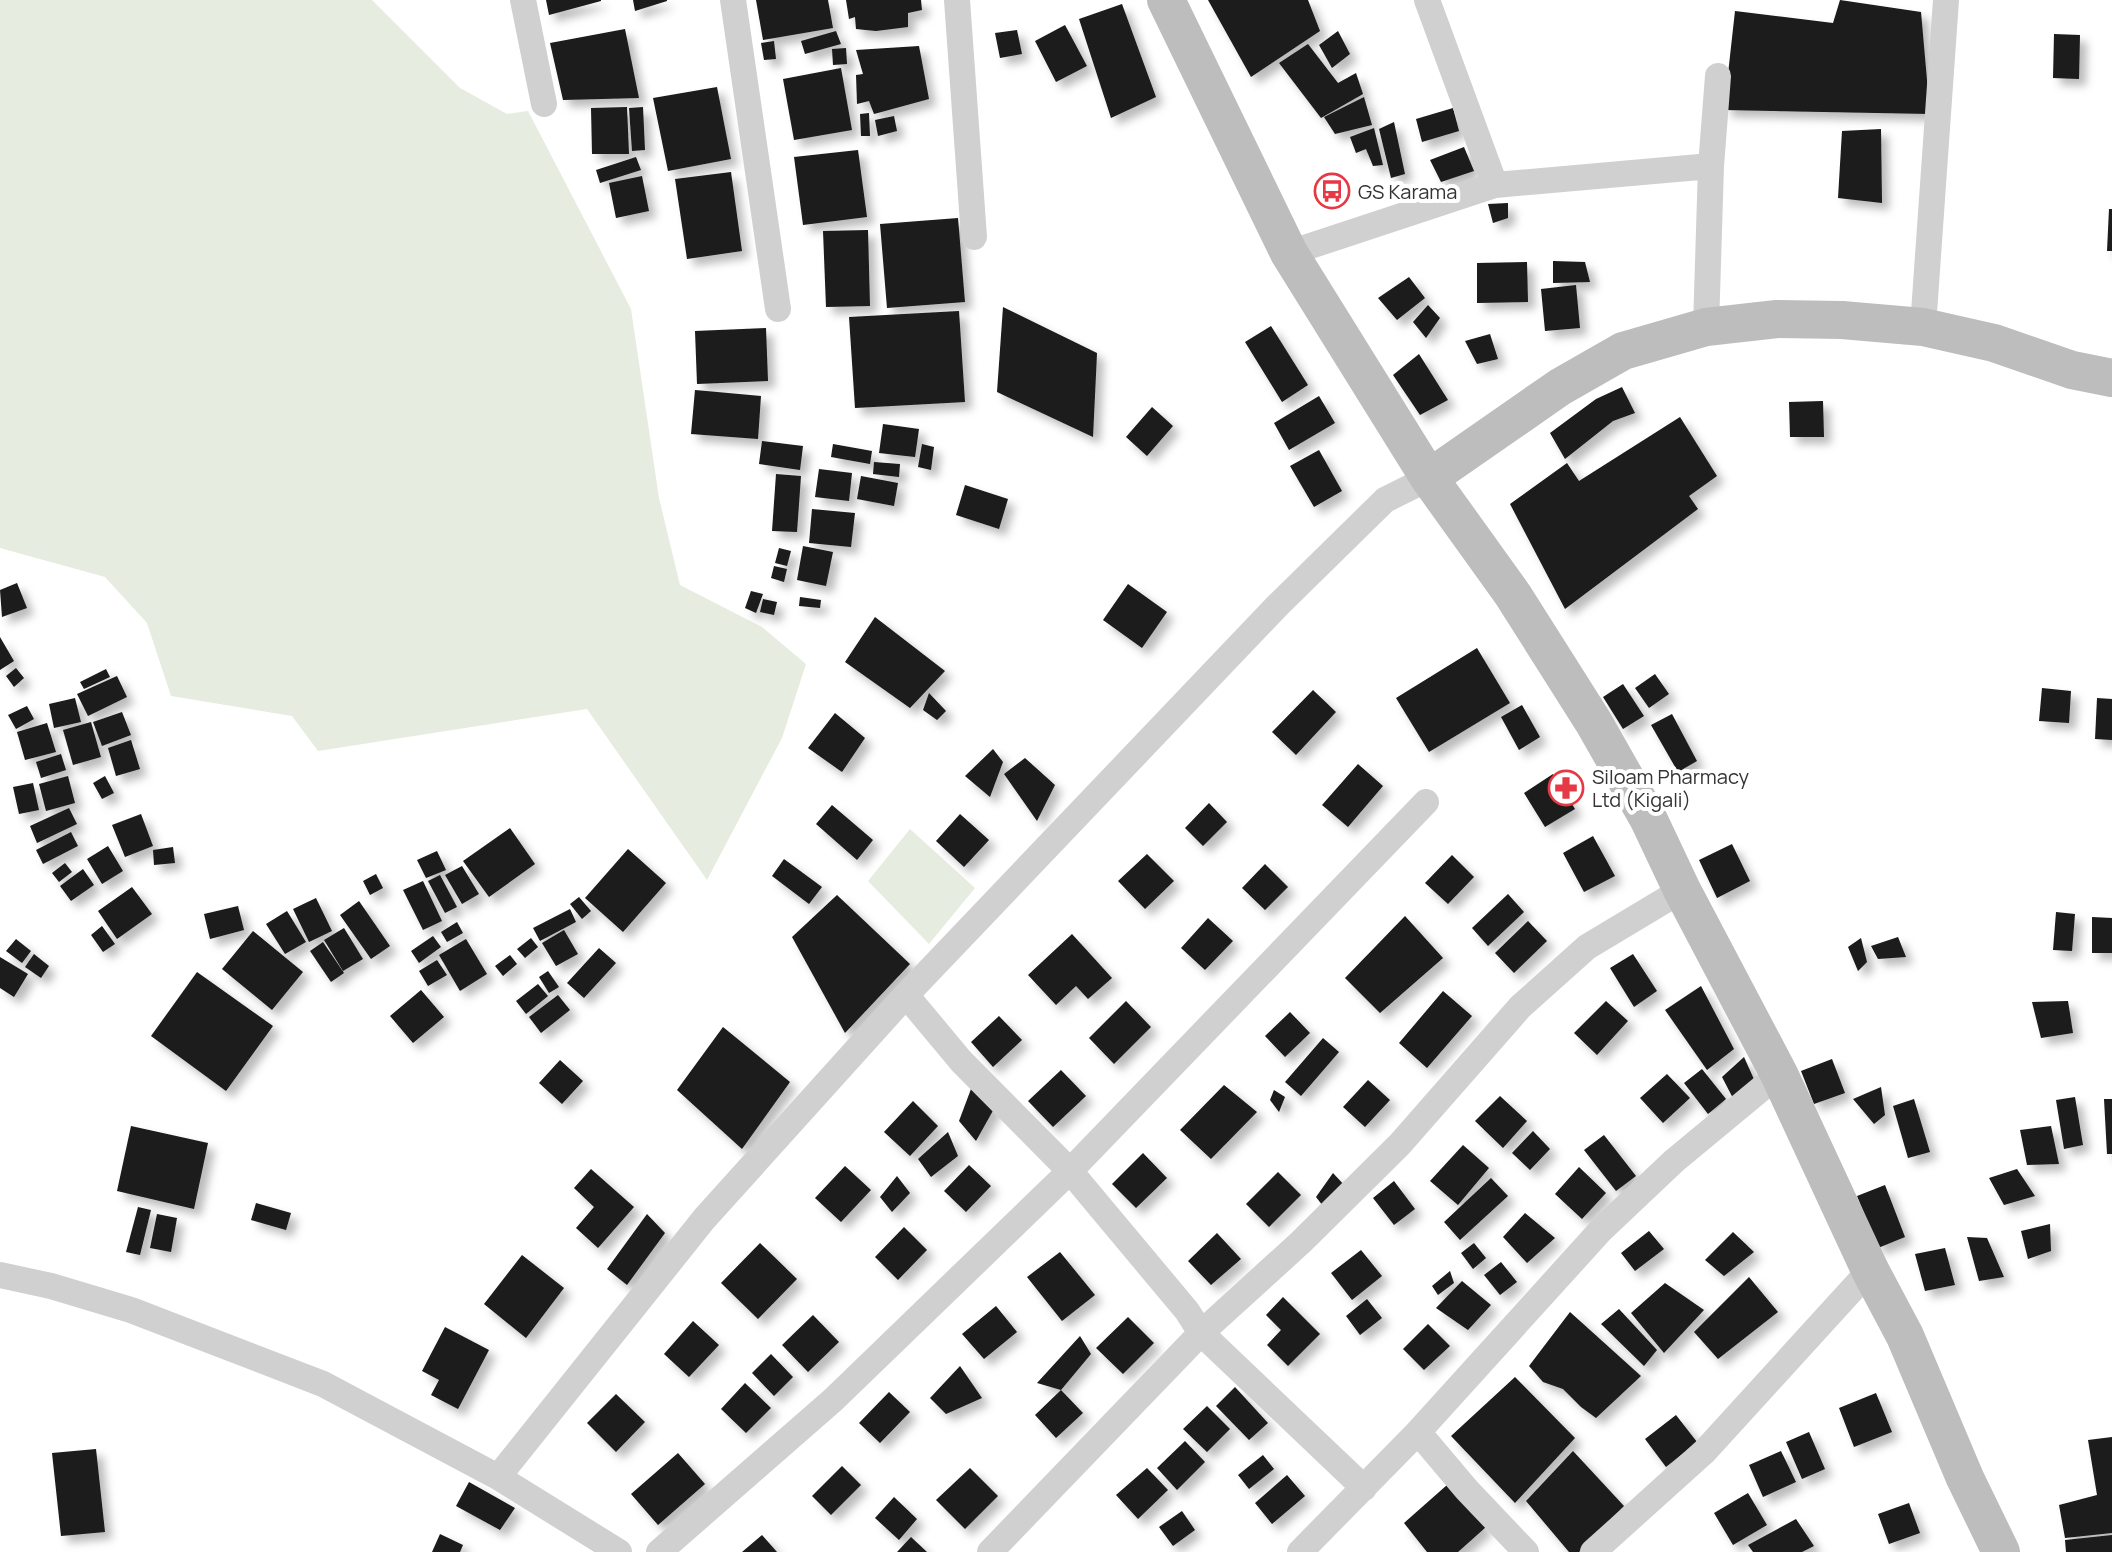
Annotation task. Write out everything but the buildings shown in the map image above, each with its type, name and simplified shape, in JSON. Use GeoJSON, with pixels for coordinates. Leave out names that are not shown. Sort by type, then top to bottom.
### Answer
{"type":"FeatureCollection","features":[{"type":"Feature","properties":{"kind":"main road"},"geometry":{"type":"LineString","coordinates":[[1166,0],[1289,253],[1429,478],[1513,595],[1594,723],[1648,818],[1682,890],[1779,1074],[1870,1270],[1905,1336],[1965,1478],[2001,1552]]}},
{"type":"Feature","properties":{"kind":"main road"},"geometry":{"type":"LineString","coordinates":[[1429,478],[1560,387],[1623,351],[1706,327],[1777,319],[1842,320],[1923,327],[1994,343],[2072,370],[2112,378]]}},
{"type":"Feature","properties":{"kind":"street"},"geometry":{"type":"LineString","coordinates":[[523,0],[544,104]]}},
{"type":"Feature","properties":{"kind":"street"},"geometry":{"type":"LineString","coordinates":[[733,0],[778,309]]}},
{"type":"Feature","properties":{"kind":"street"},"geometry":{"type":"LineString","coordinates":[[957,0],[974,237]]}},
{"type":"Feature","properties":{"kind":"street"},"geometry":{"type":"LineString","coordinates":[[1427,0],[1495,185]]}},
{"type":"Feature","properties":{"kind":"street"},"geometry":{"type":"LineString","coordinates":[[1923,327],[1946,0]]}},
{"type":"Feature","properties":{"kind":"street"},"geometry":{"type":"LineString","coordinates":[[1706,327],[1711,166],[1718,76]]}},
{"type":"Feature","properties":{"kind":"street"},"geometry":{"type":"LineString","coordinates":[[1289,253],[1495,185],[1711,166]]}},
{"type":"Feature","properties":{"kind":"street"},"geometry":{"type":"LineString","coordinates":[[498,1477],[704,1219],[906,995],[1277,606],[1385,500],[1429,478]]}},
{"type":"Feature","properties":{"kind":"street"},"geometry":{"type":"LineString","coordinates":[[659,1552],[833,1400],[1070,1171],[1426,802]]}},
{"type":"Feature","properties":{"kind":"street"},"geometry":{"type":"LineString","coordinates":[[990,1552],[1201,1333],[1301,1242],[1400,1144],[1520,1007],[1587,947],[1682,890]]}},
{"type":"Feature","properties":{"kind":"street"},"geometry":{"type":"LineString","coordinates":[[906,995],[961,1061],[1070,1171],[1187,1311],[1201,1333],[1364,1488]]}},
{"type":"Feature","properties":{"kind":"street"},"geometry":{"type":"LineString","coordinates":[[1300,1552],[1418,1432],[1601,1230],[1674,1161],[1779,1074]]}},
{"type":"Feature","properties":{"kind":"street"},"geometry":{"type":"LineString","coordinates":[[1593,1552],[1705,1451],[1870,1270]]}},
{"type":"Feature","properties":{"kind":"street"},"geometry":{"type":"LineString","coordinates":[[0,1275],[51,1286],[131,1310],[323,1384],[498,1477],[619,1552]]}},
{"type":"Feature","properties":{"kind":"street"},"geometry":{"type":"LineString","coordinates":[[1418,1432],[1526,1552]]}},
{"type":"Feature","properties":{"kind":"shaded area"},"geometry":{"type":"Polygon","coordinates":[[[0,0],[372,0],[460,88],[507,114],[528,111],[631,309],[659,498],[680,585],[762,627],[806,664],[782,738],[707,880],[587,709],[318,751],[292,716],[171,696],[147,623],[105,577],[0,548],[0,0]]]}},
{"type":"Feature","properties":{"kind":"shaded area"},"geometry":{"type":"Polygon","coordinates":[[[910,829],[975,888],[929,944],[868,881],[910,829]]]}},
{"type":"Feature","properties":{"kind":"place","name":"GS Karama"},"geometry":{"type":"Point","coordinates":[1332,191]}},
{"type":"Feature","properties":{"kind":"place","name":"Siloam Pharmacy Ltd (Kigali)"},"geometry":{"type":"Point","coordinates":[1566,788]}}]}
